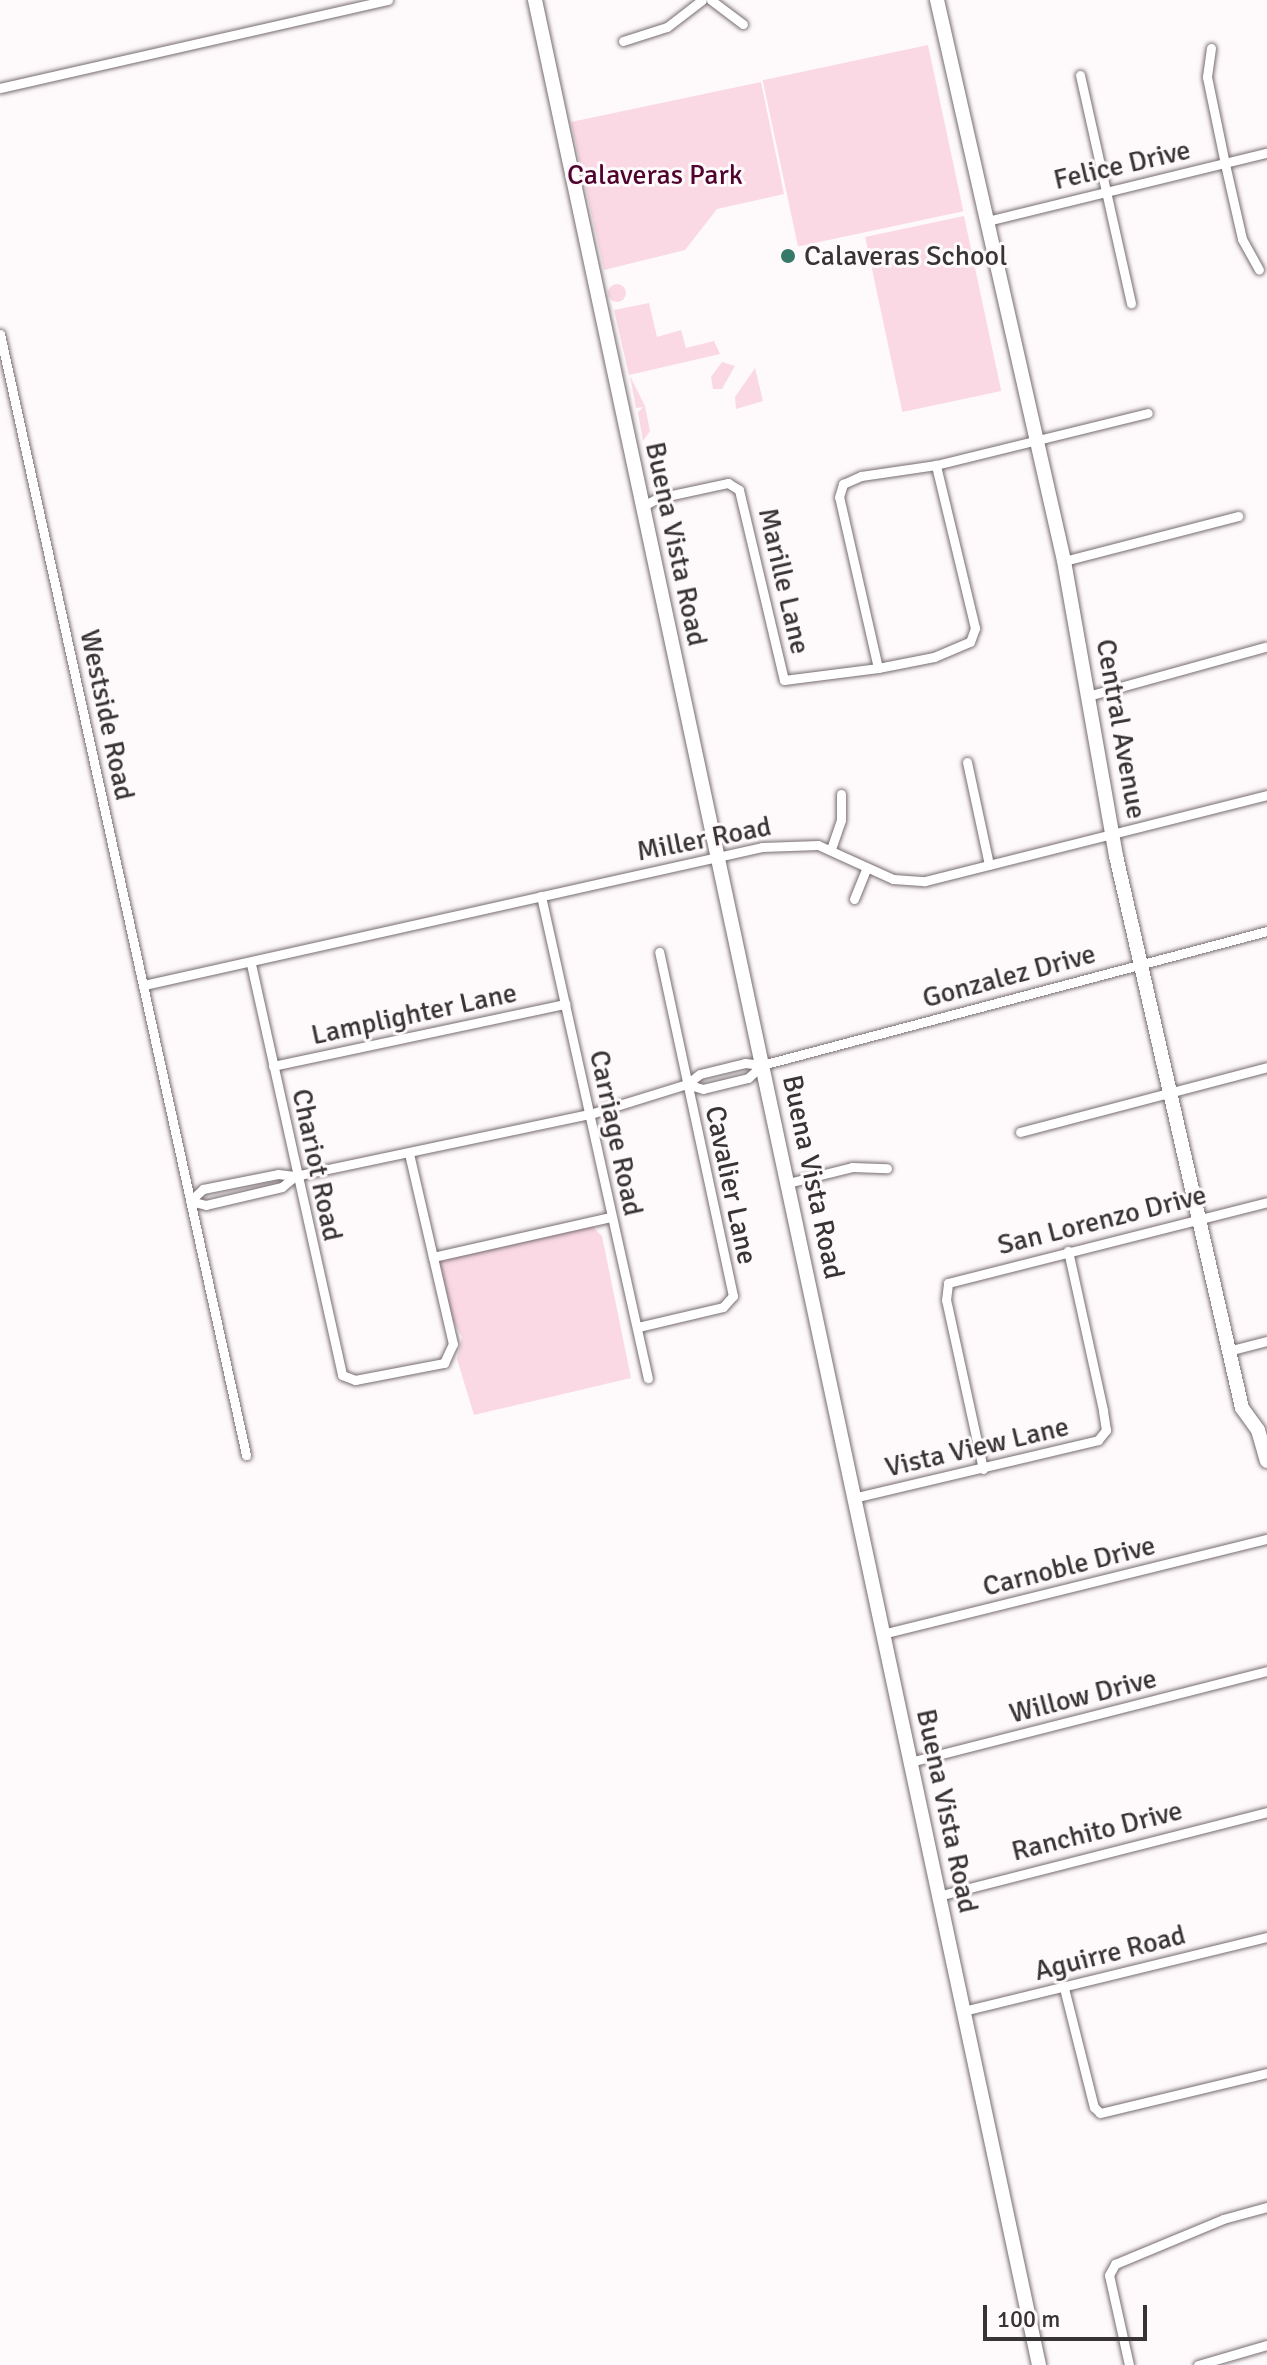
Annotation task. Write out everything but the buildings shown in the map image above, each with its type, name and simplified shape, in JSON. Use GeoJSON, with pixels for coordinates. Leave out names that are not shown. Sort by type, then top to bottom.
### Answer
{"type":"FeatureCollection","features":[{"type":"Feature","properties":{"kind":"street"},"geometry":{"type":"LineString","coordinates":[[0,88],[388,0]]}},
{"type":"Feature","properties":{"kind":"street","name":"Buena Vista Road"},"geometry":{"type":"LineString","coordinates":[[535,0],[1039,2365]]}},
{"type":"Feature","properties":{"kind":"street"},"geometry":{"type":"LineString","coordinates":[[623,41],[667,27],[702,0]]}},
{"type":"Feature","properties":{"kind":"street"},"geometry":{"type":"LineString","coordinates":[[711,0],[743,24]]}},
{"type":"Feature","properties":{"kind":"street","name":"Central Avenue"},"geometry":{"type":"LineString","coordinates":[[937,0],[1034,441],[1064,561],[1140,964],[1242,1408],[1260,1434],[1267,1461]]}},
{"type":"Feature","properties":{"kind":"street"},"geometry":{"type":"LineString","coordinates":[[1211,48],[1207,77],[1225,164],[1242,239],[1259,270]]}},
{"type":"Feature","properties":{"kind":"street"},"geometry":{"type":"LineString","coordinates":[[1080,75],[1108,189],[1131,303]]}},
{"type":"Feature","properties":{"kind":"street","name":"Felice Drive"},"geometry":{"type":"LineString","coordinates":[[987,221],[1108,189],[1267,153]]}},
{"type":"Feature","properties":{"kind":"street","name":"Westside Road"},"geometry":{"type":"LineString","coordinates":[[0,334],[246,1455]]}},
{"type":"Feature","properties":{"kind":"street"},"geometry":{"type":"LineString","coordinates":[[878,668],[839,497],[843,484],[861,476],[936,465],[1148,413]]}},
{"type":"Feature","properties":{"kind":"street","name":"Marille Lane"},"geometry":{"type":"LineString","coordinates":[[643,506],[658,498],[728,483],[739,490],[784,680],[878,668],[934,657],[970,642],[975,628],[936,465]]}},
{"type":"Feature","properties":{"kind":"street"},"geometry":{"type":"LineString","coordinates":[[1064,561],[1238,516]]}},
{"type":"Feature","properties":{"kind":"street"},"geometry":{"type":"LineString","coordinates":[[1088,696],[1265,647]]}},
{"type":"Feature","properties":{"kind":"street"},"geometry":{"type":"LineString","coordinates":[[967,762],[989,865]]}},
{"type":"Feature","properties":{"kind":"street"},"geometry":{"type":"LineString","coordinates":[[831,849],[841,820],[841,794]]}},
{"type":"Feature","properties":{"kind":"street","name":"Miller Road"},"geometry":{"type":"LineString","coordinates":[[144,985],[251,964],[717,855],[786,844],[831,849],[866,869],[911,882],[1267,795]]}},
{"type":"Feature","properties":{"kind":"street"},"geometry":{"type":"LineString","coordinates":[[854,899],[866,869]]}},
{"type":"Feature","properties":{"kind":"street","name":"Carriage Road"},"geometry":{"type":"LineString","coordinates":[[541,896],[648,1378]]}},
{"type":"Feature","properties":{"kind":"street","name":"Gonzalez Drive"},"geometry":{"type":"LineString","coordinates":[[762,1065],[1267,931]]}},
{"type":"Feature","properties":{"kind":"street","name":"Cavalier Lane"},"geometry":{"type":"LineString","coordinates":[[638,1327],[723,1307],[733,1296],[659,952]]}},
{"type":"Feature","properties":{"kind":"street","name":"Chariot Road"},"geometry":{"type":"LineString","coordinates":[[251,964],[295,1176],[342,1375],[355,1380],[444,1363],[453,1344],[433,1257]]}},
{"type":"Feature","properties":{"kind":"street","name":"Lamplighter Lane"},"geometry":{"type":"LineString","coordinates":[[273,1066],[565,1004]]}},
{"type":"Feature","properties":{"kind":"street"},"geometry":{"type":"LineString","coordinates":[[190,1201],[203,1189],[278,1174],[295,1176],[409,1154],[590,1114],[687,1084],[700,1074],[745,1063],[762,1065]]}},
{"type":"Feature","properties":{"kind":"street"},"geometry":{"type":"LineString","coordinates":[[687,1084],[703,1089],[748,1078],[762,1065]]}},
{"type":"Feature","properties":{"kind":"street"},"geometry":{"type":"LineString","coordinates":[[1020,1132],[1267,1067]]}},
{"type":"Feature","properties":{"kind":"street"},"geometry":{"type":"LineString","coordinates":[[409,1154],[433,1257],[611,1217]]}},
{"type":"Feature","properties":{"kind":"street"},"geometry":{"type":"LineString","coordinates":[[788,1183],[852,1167],[887,1168]]}},
{"type":"Feature","properties":{"kind":"street"},"geometry":{"type":"LineString","coordinates":[[190,1201],[206,1205],[282,1187],[295,1176]]}},
{"type":"Feature","properties":{"kind":"street","name":"San Lorenzo Drive"},"geometry":{"type":"LineString","coordinates":[[983,1469],[946,1300],[948,1283],[1267,1202]]}},
{"type":"Feature","properties":{"kind":"street","name":"Vista View Lane"},"geometry":{"type":"LineString","coordinates":[[853,1498],[1082,1447],[1098,1440],[1106,1430],[1068,1251]]}},
{"type":"Feature","properties":{"kind":"street"},"geometry":{"type":"LineString","coordinates":[[1228,1351],[1267,1341]]}},
{"type":"Feature","properties":{"kind":"street","name":"Carnoble Drive"},"geometry":{"type":"LineString","coordinates":[[882,1634],[1267,1539]]}},
{"type":"Feature","properties":{"kind":"street","name":"Willow Drive"},"geometry":{"type":"LineString","coordinates":[[910,1762],[1267,1671]]}},
{"type":"Feature","properties":{"kind":"street","name":"Ranchito Drive"},"geometry":{"type":"LineString","coordinates":[[938,1896],[1267,1812]]}},
{"type":"Feature","properties":{"kind":"street","name":"Aguirre Road"},"geometry":{"type":"LineString","coordinates":[[963,2011],[1267,1937]]}},
{"type":"Feature","properties":{"kind":"street"},"geometry":{"type":"LineString","coordinates":[[1064,1988],[1094,2107],[1100,2113],[1267,2073]]}},
{"type":"Feature","properties":{"kind":"street"},"geometry":{"type":"LineString","coordinates":[[1129,2365],[1111,2285],[1115,2264],[1223,2219],[1267,2207]]}},
{"type":"Feature","properties":{"kind":"street"},"geometry":{"type":"LineString","coordinates":[[1198,2365],[1267,2345]]}},
{"type":"Feature","properties":{"kind":"green space"},"geometry":{"type":"Polygon","coordinates":[[[928,45],[963,211],[798,246],[763,80],[928,45]]]}},
{"type":"Feature","properties":{"kind":"green space","name":"Calaveras Park"},"geometry":{"type":"Polygon","coordinates":[[[761,82],[784,194],[717,209],[685,250],[604,270],[571,122],[761,82]]]}},
{"type":"Feature","properties":{"kind":"green space"},"geometry":{"type":"Polygon","coordinates":[[[964,216],[1001,391],[902,412],[865,237],[964,216]]]}},
{"type":"Feature","properties":{"kind":"green space"},"geometry":{"type":"Polygon","coordinates":[[[613,284],[621,284],[626,293],[624,300],[613,302],[608,297],[608,289],[613,284]]]}},
{"type":"Feature","properties":{"kind":"green space"},"geometry":{"type":"Polygon","coordinates":[[[649,303],[657,337],[681,330],[686,348],[714,341],[720,354],[629,375],[614,310],[649,303]]]}},
{"type":"Feature","properties":{"kind":"green space"},"geometry":{"type":"Polygon","coordinates":[[[722,362],[735,366],[722,389],[713,389],[711,377],[722,362]]]}},
{"type":"Feature","properties":{"kind":"green space"},"geometry":{"type":"Polygon","coordinates":[[[755,368],[763,401],[736,409],[735,397],[755,368]]]}},
{"type":"Feature","properties":{"kind":"green space"},"geometry":{"type":"Polygon","coordinates":[[[630,376],[645,406],[650,431],[643,441],[638,412],[643,407],[636,408],[630,376]]]}},
{"type":"Feature","properties":{"kind":"green space"},"geometry":{"type":"Polygon","coordinates":[[[592,1226],[602,1236],[631,1378],[474,1415],[457,1359],[462,1337],[449,1314],[437,1261],[592,1226]]]}},
{"type":"Feature","properties":{"kind":"place","name":"Calaveras School"},"geometry":{"type":"Point","coordinates":[788,256]}}]}
